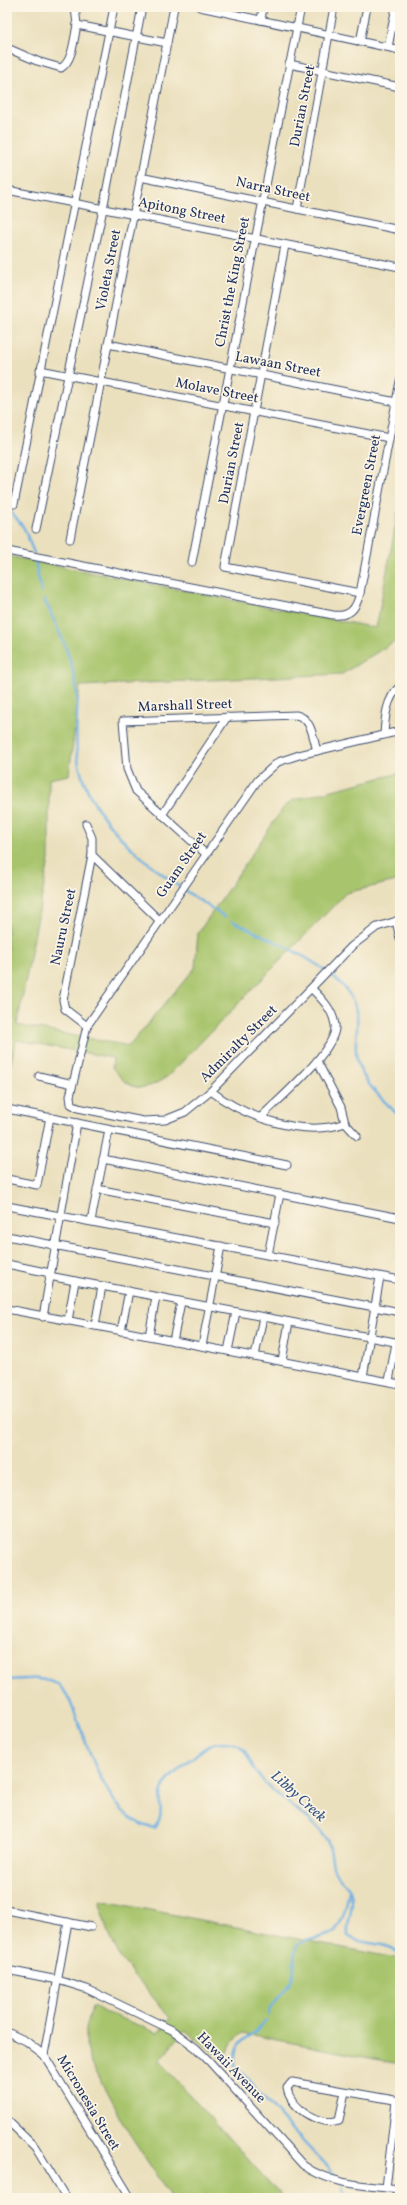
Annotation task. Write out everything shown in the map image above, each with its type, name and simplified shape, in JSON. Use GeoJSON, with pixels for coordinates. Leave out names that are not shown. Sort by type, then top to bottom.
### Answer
{"type":"FeatureCollection","features":[{"type":"Feature","properties":{"kind":"street"},"geometry":{"type":"LineString","coordinates":[[7,48],[37,61],[61,68],[66,64],[70,57],[77,25],[75,7]]}},
{"type":"Feature","properties":{"kind":"street"},"geometry":{"type":"LineString","coordinates":[[14,504],[73,203],[114,7]]}},
{"type":"Feature","properties":{"kind":"street"},"geometry":{"type":"LineString","coordinates":[[36,530],[103,209],[142,7]]}},
{"type":"Feature","properties":{"kind":"street","name":"Violeta Street"},"geometry":{"type":"LineString","coordinates":[[70,539],[174,7]]}},
{"type":"Feature","properties":{"kind":"street"},"geometry":{"type":"LineString","coordinates":[[202,7],[233,11],[261,20],[400,50]]}},
{"type":"Feature","properties":{"kind":"street"},"geometry":{"type":"LineString","coordinates":[[261,20],[263,7]]}},
{"type":"Feature","properties":{"kind":"street","name":"Christ the King Street"},"geometry":{"type":"LineString","coordinates":[[192,562],[300,7]]}},
{"type":"Feature","properties":{"kind":"street","name":"Durian Street"},"geometry":{"type":"LineString","coordinates":[[297,209],[334,7]]}},
{"type":"Feature","properties":{"kind":"street"},"geometry":{"type":"LineString","coordinates":[[360,42],[367,7]]}},
{"type":"Feature","properties":{"kind":"street"},"geometry":{"type":"LineString","coordinates":[[388,47],[396,7]]}},
{"type":"Feature","properties":{"kind":"street"},"geometry":{"type":"LineString","coordinates":[[77,25],[167,43]]}},
{"type":"Feature","properties":{"kind":"street"},"geometry":{"type":"LineString","coordinates":[[289,64],[400,86]]}},
{"type":"Feature","properties":{"kind":"street","name":"Narra Street"},"geometry":{"type":"LineString","coordinates":[[140,177],[400,230]]}},
{"type":"Feature","properties":{"kind":"street","name":"Apitong Street"},"geometry":{"type":"LineString","coordinates":[[7,190],[400,267]]}},
{"type":"Feature","properties":{"kind":"street","name":"Durian Street"},"geometry":{"type":"LineString","coordinates":[[285,245],[262,375],[225,567],[360,593]]}},
{"type":"Feature","properties":{"kind":"street","name":"Lawaan Street"},"geometry":{"type":"LineString","coordinates":[[108,344],[396,402]]}},
{"type":"Feature","properties":{"kind":"street","name":"Molave Street"},"geometry":{"type":"LineString","coordinates":[[40,370],[389,438]]}},
{"type":"Feature","properties":{"kind":"street","name":"Evergreen Street"},"geometry":{"type":"LineString","coordinates":[[7,551],[333,616],[351,613],[356,607],[360,593],[400,381]]}},
{"type":"Feature","properties":{"kind":"street"},"geometry":{"type":"LineString","coordinates":[[384,735],[387,709],[392,697],[400,686]]}},
{"type":"Feature","properties":{"kind":"street","name":"Marshall Street"},"geometry":{"type":"LineString","coordinates":[[206,854],[136,791],[130,780],[126,759],[123,721],[302,716],[309,724],[316,751]]}},
{"type":"Feature","properties":{"kind":"street"},"geometry":{"type":"LineString","coordinates":[[162,815],[227,717]]}},
{"type":"Feature","properties":{"kind":"street","name":"Guam Street"},"geometry":{"type":"LineString","coordinates":[[70,1104],[73,1084],[87,1026],[159,920],[268,770],[278,762],[316,751],[400,731]]}},
{"type":"Feature","properties":{"kind":"street","name":"Nauru Street"},"geometry":{"type":"LineString","coordinates":[[86,824],[92,838],[92,855],[63,1000],[65,1009],[87,1026]]}},
{"type":"Feature","properties":{"kind":"street"},"geometry":{"type":"LineString","coordinates":[[92,855],[159,920]]}},
{"type":"Feature","properties":{"kind":"street"},"geometry":{"type":"LineString","coordinates":[[398,920],[400,938]]}},
{"type":"Feature","properties":{"kind":"street","name":"Admiralty Street"},"geometry":{"type":"LineString","coordinates":[[70,1104],[78,1108],[143,1121],[165,1120],[185,1112],[211,1091],[365,935],[377,927],[398,920]]}},
{"type":"Feature","properties":{"kind":"street"},"geometry":{"type":"LineString","coordinates":[[261,1117],[317,1061],[334,1037],[335,1026],[331,1014],[312,989]]}},
{"type":"Feature","properties":{"kind":"street"},"geometry":{"type":"LineString","coordinates":[[317,1061],[341,1107],[345,1123],[358,1136]]}},
{"type":"Feature","properties":{"kind":"street"},"geometry":{"type":"LineString","coordinates":[[39,1076],[73,1084]]}},
{"type":"Feature","properties":{"kind":"street"},"geometry":{"type":"LineString","coordinates":[[211,1091],[236,1108],[296,1127],[313,1129],[330,1128],[345,1123]]}},
{"type":"Feature","properties":{"kind":"street"},"geometry":{"type":"LineString","coordinates":[[7,1108],[50,1118],[287,1165]]}},
{"type":"Feature","properties":{"kind":"street"},"geometry":{"type":"LineString","coordinates":[[7,1179],[37,1185],[50,1118]]}},
{"type":"Feature","properties":{"kind":"street"},"geometry":{"type":"LineString","coordinates":[[43,1317],[77,1123]]}},
{"type":"Feature","properties":{"kind":"street"},"geometry":{"type":"LineString","coordinates":[[91,1221],[109,1130]]}},
{"type":"Feature","properties":{"kind":"street"},"geometry":{"type":"LineString","coordinates":[[103,1159],[400,1218]]}},
{"type":"Feature","properties":{"kind":"street"},"geometry":{"type":"LineString","coordinates":[[97,1189],[274,1223]]}},
{"type":"Feature","properties":{"kind":"street"},"geometry":{"type":"LineString","coordinates":[[268,1255],[280,1194]]}},
{"type":"Feature","properties":{"kind":"street"},"geometry":{"type":"LineString","coordinates":[[7,1206],[400,1280]]}},
{"type":"Feature","properties":{"kind":"street"},"geometry":{"type":"LineString","coordinates":[[7,1236],[400,1312]]}},
{"type":"Feature","properties":{"kind":"street"},"geometry":{"type":"LineString","coordinates":[[202,1346],[221,1246]]}},
{"type":"Feature","properties":{"kind":"street"},"geometry":{"type":"LineString","coordinates":[[7,1264],[75,1281],[398,1343],[389,1382]]}},
{"type":"Feature","properties":{"kind":"street"},"geometry":{"type":"LineString","coordinates":[[363,1376],[380,1277]]}},
{"type":"Feature","properties":{"kind":"street"},"geometry":{"type":"LineString","coordinates":[[68,1321],[75,1281]]}},
{"type":"Feature","properties":{"kind":"street"},"geometry":{"type":"LineString","coordinates":[[95,1326],[102,1286]]}},
{"type":"Feature","properties":{"kind":"street"},"geometry":{"type":"LineString","coordinates":[[121,1331],[129,1291]]}},
{"type":"Feature","properties":{"kind":"street"},"geometry":{"type":"LineString","coordinates":[[149,1336],[156,1297]]}},
{"type":"Feature","properties":{"kind":"street"},"geometry":{"type":"LineString","coordinates":[[173,1341],[181,1302]]}},
{"type":"Feature","properties":{"kind":"street"},"geometry":{"type":"LineString","coordinates":[[7,1309],[400,1384]]}},
{"type":"Feature","properties":{"kind":"street"},"geometry":{"type":"LineString","coordinates":[[228,1351],[236,1312]]}},
{"type":"Feature","properties":{"kind":"street"},"geometry":{"type":"LineString","coordinates":[[255,1356],[262,1317]]}},
{"type":"Feature","properties":{"kind":"street"},"geometry":{"type":"LineString","coordinates":[[282,1361],[289,1322]]}},
{"type":"Feature","properties":{"kind":"street"},"geometry":{"type":"LineString","coordinates":[[7,1910],[91,1927]]}},
{"type":"Feature","properties":{"kind":"street","name":"Micronesia Street"},"geometry":{"type":"LineString","coordinates":[[68,1922],[44,2055],[131,2198]]}},
{"type":"Feature","properties":{"kind":"street","name":"Hawaii Avenue"},"geometry":{"type":"LineString","coordinates":[[7,1970],[58,1980],[87,1989],[137,2012],[186,2040],[209,2061],[303,2165],[316,2174],[337,2181],[400,2189]]}},
{"type":"Feature","properties":{"kind":"street"},"geometry":{"type":"LineString","coordinates":[[7,2032],[26,2041],[44,2055]]}},
{"type":"Feature","properties":{"kind":"street"},"geometry":{"type":"LineString","coordinates":[[345,2092],[341,2116],[339,2120],[332,2121],[303,2113],[291,2099],[287,2088],[292,2082],[398,2101],[386,2188]]}},
{"type":"Feature","properties":{"kind":"street"},"geometry":{"type":"LineString","coordinates":[[7,2120],[35,2147],[66,2198]]}},
{"type":"Feature","properties":{"kind":"green space"},"geometry":{"type":"Polygon","coordinates":[[[398,512],[400,512],[400,638],[342,674],[80,686],[69,775],[49,779],[49,860],[17,1025],[129,1046],[195,968],[198,933],[284,807],[293,800],[400,773],[400,880],[346,893],[168,1076],[159,1082],[144,1087],[137,1087],[125,1081],[112,1067],[113,1058],[16,1040],[7,1079],[7,556],[376,628],[398,512]]]}},
{"type":"Feature","properties":{"kind":"green space"},"geometry":{"type":"Polygon","coordinates":[[[99,1900],[400,1959],[400,2064],[242,2033],[231,2044],[225,2062],[185,2030],[159,2061],[283,2198],[171,2198],[122,2122],[95,2071],[86,2049],[86,2028],[92,2007],[158,2033],[170,2018],[121,1959],[107,1930],[99,1900]]]}},
{"type":"Feature","properties":{"kind":"waterway"},"geometry":{"type":"LineString","coordinates":[[7,507],[24,528],[34,553]]}},
{"type":"Feature","properties":{"kind":"waterway"},"geometry":{"type":"LineString","coordinates":[[35,560],[41,592]]}},
{"type":"Feature","properties":{"kind":"waterway"},"geometry":{"type":"LineString","coordinates":[[44,599],[60,634],[73,671],[77,696],[77,753],[83,780],[95,805],[112,828],[155,869],[225,917]]}},
{"type":"Feature","properties":{"kind":"waterway"},"geometry":{"type":"LineString","coordinates":[[232,921],[298,953],[315,963],[342,985],[351,997],[357,1014],[356,1052],[360,1068],[369,1084],[400,1117]]}},
{"type":"Feature","properties":{"kind":"waterway","name":"Libby Creek"},"geometry":{"type":"LineString","coordinates":[[7,1680],[41,1679],[52,1682],[62,1688],[71,1703],[104,1785],[125,1814],[139,1823],[154,1828],[160,1817],[161,1793],[171,1777],[195,1755],[210,1745],[229,1742],[241,1747],[264,1782],[318,1828],[328,1841],[335,1872],[348,1888],[352,1896],[348,1936],[360,1941],[387,1946],[400,1954]]}},
{"type":"Feature","properties":{"kind":"waterway"},"geometry":{"type":"LineString","coordinates":[[268,2014],[272,2005],[291,1981],[294,1972],[295,1953],[298,1944],[328,1935],[337,1928],[345,1910],[349,1891]]}},
{"type":"Feature","properties":{"kind":"waterway"},"geometry":{"type":"LineString","coordinates":[[266,2020],[256,2031],[241,2043],[235,2056],[235,2065],[292,2130],[335,2175]]}},
{"type":"Feature","properties":{"kind":"waterway"},"geometry":{"type":"LineString","coordinates":[[342,2187],[347,2198]]}}]}
